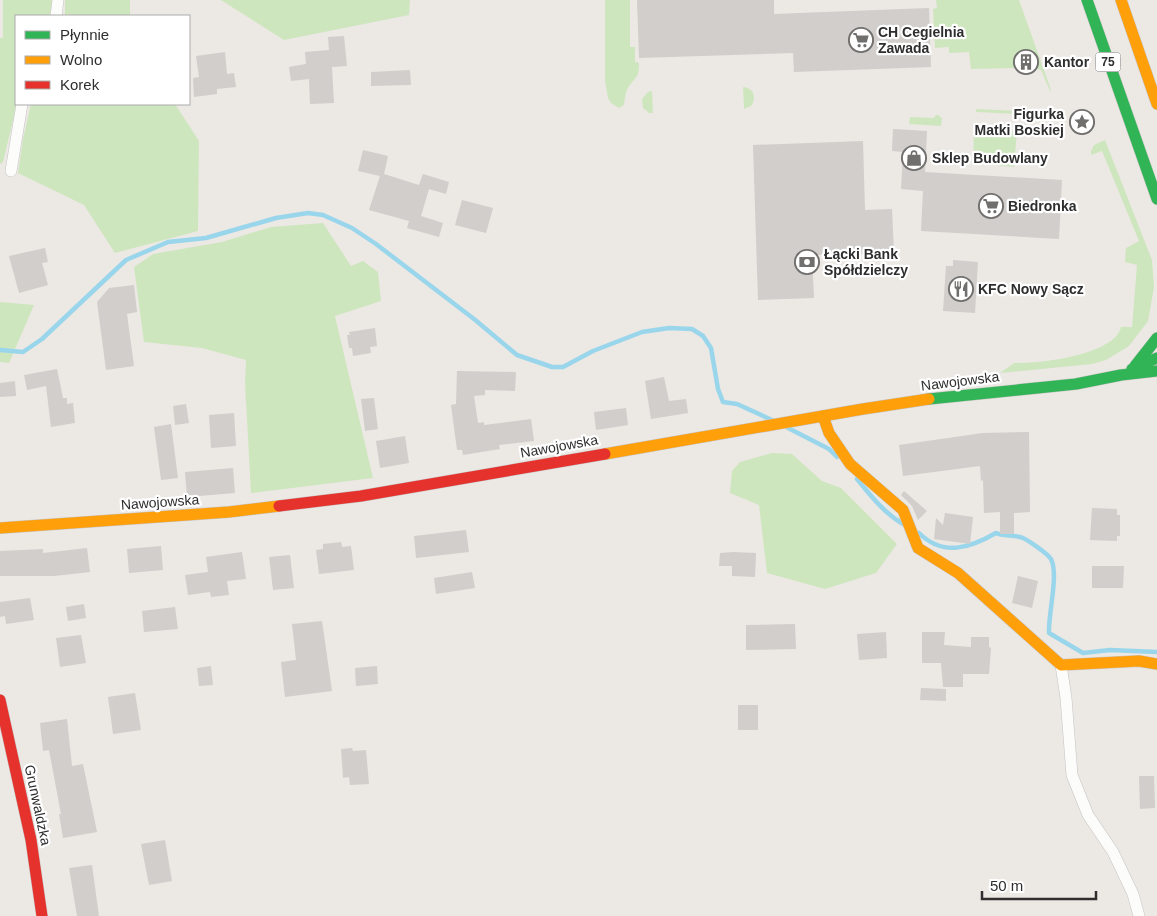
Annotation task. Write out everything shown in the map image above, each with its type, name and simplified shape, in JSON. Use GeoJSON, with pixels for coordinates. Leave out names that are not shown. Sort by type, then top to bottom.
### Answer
{"type":"FeatureCollection","features":[{"type":"Feature","properties":{"kind":"street"},"geometry":{"type":"LineString","coordinates":[[56,15],[58,0]]}},
{"type":"Feature","properties":{"kind":"street","name":"75"},"geometry":{"type":"LineString","coordinates":[[1087,0],[1157,199]]}},
{"type":"Feature","properties":{"kind":"street","name":"75"},"geometry":{"type":"LineString","coordinates":[[1121,0],[1157,104]]}},
{"type":"Feature","properties":{"kind":"street"},"geometry":{"type":"LineString","coordinates":[[11,171],[22,105]]}},
{"type":"Feature","properties":{"kind":"street"},"geometry":{"type":"LineString","coordinates":[[1134,367],[1157,338]]}},
{"type":"Feature","properties":{"kind":"street","name":"Nawojowska"},"geometry":{"type":"LineString","coordinates":[[1121,375],[1134,367],[1157,358]]}},
{"type":"Feature","properties":{"kind":"street","name":"Nawojowska"},"geometry":{"type":"LineString","coordinates":[[0,528],[229,512],[362,496],[823,416],[952,396],[1076,384],[1121,375],[1157,371]]}},
{"type":"Feature","properties":{"kind":"street"},"geometry":{"type":"LineString","coordinates":[[823,416],[829,433],[850,464],[903,510],[918,548],[958,573],[1061,665],[1066,698],[1072,776],[1088,815],[1113,852],[1133,894],[1139,916]]}},
{"type":"Feature","properties":{"kind":"street"},"geometry":{"type":"LineString","coordinates":[[1061,665],[1140,661],[1157,664]]}},
{"type":"Feature","properties":{"kind":"street","name":"Grunwaldzka"},"geometry":{"type":"LineString","coordinates":[[0,700],[30,840],[42,916]]}},
{"type":"Feature","properties":{"kind":"green space"},"geometry":{"type":"Polygon","coordinates":[[[3,0],[52,0],[50,15],[15,15],[15,105],[17,105],[3,162],[0,164],[0,38],[3,38],[3,0]]]}},
{"type":"Feature","properties":{"kind":"green space"},"geometry":{"type":"Polygon","coordinates":[[[65,0],[130,0],[130,15],[65,15],[65,0]]]}},
{"type":"Feature","properties":{"kind":"green space"},"geometry":{"type":"Polygon","coordinates":[[[221,0],[410,0],[409,15],[284,40],[221,0]]]}},
{"type":"Feature","properties":{"kind":"green space"},"geometry":{"type":"Polygon","coordinates":[[[605,0],[630,0],[630,47],[635,47],[635,62],[639,63],[637,75],[627,90],[624,105],[619,108],[611,103],[608,98],[605,81],[605,0]]]}},
{"type":"Feature","properties":{"kind":"green space"},"geometry":{"type":"Polygon","coordinates":[[[936,0],[1019,0],[1051,93],[1041,70],[1035,68],[1034,53],[1017,53],[1017,68],[971,69],[969,52],[949,53],[949,47],[935,48],[933,9],[937,8],[936,0]]]}},
{"type":"Feature","properties":{"kind":"green space"},"geometry":{"type":"Polygon","coordinates":[[[743,87],[750,89],[754,97],[751,106],[744,109],[743,87]]]}},
{"type":"Feature","properties":{"kind":"green space"},"geometry":{"type":"Polygon","coordinates":[[[652,91],[653,113],[649,113],[643,108],[642,99],[648,92],[652,91]]]}},
{"type":"Feature","properties":{"kind":"green space"},"geometry":{"type":"Polygon","coordinates":[[[31,105],[176,105],[199,141],[198,231],[115,253],[84,205],[18,173],[31,105]]]}},
{"type":"Feature","properties":{"kind":"green space"},"geometry":{"type":"Polygon","coordinates":[[[1046,108],[1043,112],[1036,115],[976,112],[976,109],[1037,112],[1046,108]]]}},
{"type":"Feature","properties":{"kind":"green space"},"geometry":{"type":"Polygon","coordinates":[[[936,115],[942,118],[941,126],[909,124],[910,117],[934,118],[936,115]]]}},
{"type":"Feature","properties":{"kind":"green space"},"geometry":{"type":"Polygon","coordinates":[[[974,128],[1017,131],[1014,167],[973,163],[974,128]]]}},
{"type":"Feature","properties":{"kind":"green space"},"geometry":{"type":"Polygon","coordinates":[[[1105,140],[1152,260],[1154,287],[1148,321],[1129,346],[1106,360],[1092,364],[1000,373],[1014,363],[1040,362],[1091,351],[1105,345],[1116,337],[1121,327],[1132,327],[1137,265],[1125,262],[1126,248],[1139,241],[1102,151],[1091,155],[1094,145],[1105,140]]]}},
{"type":"Feature","properties":{"kind":"green space"},"geometry":{"type":"Polygon","coordinates":[[[323,223],[351,266],[363,261],[378,272],[381,301],[335,316],[373,478],[251,493],[245,383],[246,360],[202,348],[144,342],[134,267],[153,254],[222,242],[271,227],[323,223]]]}},
{"type":"Feature","properties":{"kind":"green space"},"geometry":{"type":"Polygon","coordinates":[[[0,302],[34,305],[9,363],[0,362],[0,302]]]}},
{"type":"Feature","properties":{"kind":"green space"},"geometry":{"type":"Polygon","coordinates":[[[772,453],[792,454],[822,481],[841,488],[897,544],[876,573],[825,589],[767,573],[759,505],[730,493],[732,471],[740,462],[772,453]]]}},
{"type":"Feature","properties":{"kind":"building"},"geometry":{"type":"Polygon","coordinates":[[[637,0],[774,0],[774,14],[929,8],[931,67],[794,72],[793,53],[639,58],[637,0]]]}},
{"type":"Feature","properties":{"kind":"building"},"geometry":{"type":"Polygon","coordinates":[[[344,36],[347,66],[332,67],[334,103],[310,104],[309,79],[291,81],[289,67],[306,64],[305,52],[329,50],[328,37],[344,36]]]}},
{"type":"Feature","properties":{"kind":"building"},"geometry":{"type":"Polygon","coordinates":[[[225,52],[227,74],[234,73],[236,87],[217,89],[217,94],[194,97],[193,78],[199,77],[196,56],[225,52]]]}},
{"type":"Feature","properties":{"kind":"building","name":"Kantor"},"geometry":{"type":"Polygon","coordinates":[[[1018,56],[1033,56],[1033,68],[1018,68],[1018,56]]]}},
{"type":"Feature","properties":{"kind":"building"},"geometry":{"type":"Polygon","coordinates":[[[410,70],[411,85],[371,86],[371,72],[410,70]]]}},
{"type":"Feature","properties":{"kind":"building","name":"Biedronka"},"geometry":{"type":"Polygon","coordinates":[[[893,129],[927,131],[925,172],[1062,180],[1059,239],[921,231],[923,191],[901,189],[903,152],[892,151],[893,129]]]}},
{"type":"Feature","properties":{"kind":"building"},"geometry":{"type":"Polygon","coordinates":[[[863,141],[865,210],[892,209],[894,253],[812,255],[814,298],[758,300],[753,145],[863,141]]]}},
{"type":"Feature","properties":{"kind":"building"},"geometry":{"type":"Polygon","coordinates":[[[363,150],[388,156],[384,174],[419,185],[423,174],[449,182],[446,194],[429,189],[421,216],[443,223],[439,237],[407,228],[409,221],[369,210],[380,176],[358,171],[363,150]]]}},
{"type":"Feature","properties":{"kind":"building"},"geometry":{"type":"Polygon","coordinates":[[[462,200],[493,208],[486,233],[455,225],[462,200]]]}},
{"type":"Feature","properties":{"kind":"building"},"geometry":{"type":"Polygon","coordinates":[[[45,248],[48,262],[42,263],[48,285],[19,293],[9,256],[45,248]]]}},
{"type":"Feature","properties":{"kind":"building","name":"KFC Nowy Sącz"},"geometry":{"type":"Polygon","coordinates":[[[953,260],[978,262],[975,313],[943,311],[946,266],[953,266],[953,260]]]}},
{"type":"Feature","properties":{"kind":"building"},"geometry":{"type":"Polygon","coordinates":[[[134,285],[137,312],[127,314],[134,366],[106,370],[97,302],[109,288],[134,285]]]}},
{"type":"Feature","properties":{"kind":"building"},"geometry":{"type":"Polygon","coordinates":[[[375,328],[377,346],[370,347],[371,353],[353,356],[352,348],[349,348],[347,335],[350,335],[349,332],[375,328]]]}},
{"type":"Feature","properties":{"kind":"building"},"geometry":{"type":"Polygon","coordinates":[[[57,369],[63,398],[67,398],[67,404],[73,403],[75,423],[51,427],[46,386],[27,390],[24,375],[57,369]]]}},
{"type":"Feature","properties":{"kind":"building"},"geometry":{"type":"Polygon","coordinates":[[[457,371],[516,372],[515,391],[485,390],[485,395],[474,396],[478,423],[484,422],[484,425],[531,419],[534,441],[499,445],[500,449],[463,455],[462,450],[457,450],[451,405],[456,404],[457,371]]]}},
{"type":"Feature","properties":{"kind":"building"},"geometry":{"type":"Polygon","coordinates":[[[664,377],[669,401],[686,399],[688,413],[651,419],[645,381],[664,377]]]}},
{"type":"Feature","properties":{"kind":"building"},"geometry":{"type":"Polygon","coordinates":[[[15,381],[16,396],[0,397],[0,383],[15,381]]]}},
{"type":"Feature","properties":{"kind":"building"},"geometry":{"type":"Polygon","coordinates":[[[374,398],[378,429],[365,431],[361,399],[374,398]]]}},
{"type":"Feature","properties":{"kind":"building"},"geometry":{"type":"Polygon","coordinates":[[[186,404],[189,423],[175,425],[173,406],[186,404]]]}},
{"type":"Feature","properties":{"kind":"building"},"geometry":{"type":"Polygon","coordinates":[[[626,408],[628,425],[596,430],[594,412],[626,408]]]}},
{"type":"Feature","properties":{"kind":"building"},"geometry":{"type":"Polygon","coordinates":[[[234,413],[236,446],[211,448],[209,415],[234,413]]]}},
{"type":"Feature","properties":{"kind":"building"},"geometry":{"type":"Polygon","coordinates":[[[171,424],[178,478],[161,480],[154,427],[171,424]]]}},
{"type":"Feature","properties":{"kind":"building"},"geometry":{"type":"Polygon","coordinates":[[[1029,432],[1030,512],[1014,513],[1014,534],[1000,534],[1000,512],[984,513],[983,480],[981,481],[980,466],[903,476],[899,445],[983,433],[1029,432]]]}},
{"type":"Feature","properties":{"kind":"building"},"geometry":{"type":"Polygon","coordinates":[[[405,436],[409,463],[380,468],[376,441],[405,436]]]}},
{"type":"Feature","properties":{"kind":"building"},"geometry":{"type":"Polygon","coordinates":[[[233,468],[235,493],[187,497],[185,472],[233,468]]]}},
{"type":"Feature","properties":{"kind":"building"},"geometry":{"type":"Polygon","coordinates":[[[904,491],[927,511],[918,520],[912,506],[901,495],[904,491]]]}},
{"type":"Feature","properties":{"kind":"building"},"geometry":{"type":"Polygon","coordinates":[[[1092,508],[1117,509],[1117,515],[1120,515],[1120,536],[1117,536],[1117,541],[1090,540],[1092,508]]]}},
{"type":"Feature","properties":{"kind":"building"},"geometry":{"type":"Polygon","coordinates":[[[945,513],[973,517],[970,544],[934,539],[936,518],[943,525],[945,513]]]}},
{"type":"Feature","properties":{"kind":"building"},"geometry":{"type":"Polygon","coordinates":[[[466,530],[469,552],[416,558],[414,536],[466,530]]]}},
{"type":"Feature","properties":{"kind":"building"},"geometry":{"type":"Polygon","coordinates":[[[341,542],[342,547],[351,546],[354,570],[319,574],[316,550],[323,549],[323,544],[341,542]]]}},
{"type":"Feature","properties":{"kind":"building"},"geometry":{"type":"Polygon","coordinates":[[[161,546],[163,570],[129,573],[127,549],[161,546]]]}},
{"type":"Feature","properties":{"kind":"building"},"geometry":{"type":"Polygon","coordinates":[[[87,548],[90,572],[54,576],[0,576],[0,551],[43,549],[43,553],[87,548]]]}},
{"type":"Feature","properties":{"kind":"building"},"geometry":{"type":"Polygon","coordinates":[[[242,552],[246,579],[227,581],[229,595],[211,597],[210,592],[188,595],[185,575],[208,572],[206,557],[242,552]]]}},
{"type":"Feature","properties":{"kind":"building"},"geometry":{"type":"Polygon","coordinates":[[[720,553],[756,553],[755,577],[732,576],[732,566],[719,566],[720,553]]]}},
{"type":"Feature","properties":{"kind":"building"},"geometry":{"type":"Polygon","coordinates":[[[290,555],[294,588],[273,590],[269,557],[290,555]]]}},
{"type":"Feature","properties":{"kind":"building"},"geometry":{"type":"Polygon","coordinates":[[[1092,566],[1124,566],[1123,588],[1092,588],[1092,566]]]}},
{"type":"Feature","properties":{"kind":"building"},"geometry":{"type":"Polygon","coordinates":[[[472,572],[475,588],[436,594],[434,578],[472,572]]]}},
{"type":"Feature","properties":{"kind":"building"},"geometry":{"type":"Polygon","coordinates":[[[1018,576],[1038,581],[1032,608],[1012,603],[1018,576]]]}},
{"type":"Feature","properties":{"kind":"building"},"geometry":{"type":"Polygon","coordinates":[[[30,598],[34,620],[6,624],[5,616],[0,617],[0,602],[30,598]]]}},
{"type":"Feature","properties":{"kind":"building"},"geometry":{"type":"Polygon","coordinates":[[[84,604],[86,618],[68,621],[66,607],[84,604]]]}},
{"type":"Feature","properties":{"kind":"building"},"geometry":{"type":"Polygon","coordinates":[[[175,607],[178,629],[144,632],[142,611],[175,607]]]}},
{"type":"Feature","properties":{"kind":"building"},"geometry":{"type":"Polygon","coordinates":[[[322,621],[332,691],[285,697],[281,662],[296,660],[292,624],[322,621]]]}},
{"type":"Feature","properties":{"kind":"building"},"geometry":{"type":"Polygon","coordinates":[[[795,624],[796,649],[746,650],[746,625],[795,624]]]}},
{"type":"Feature","properties":{"kind":"building"},"geometry":{"type":"Polygon","coordinates":[[[886,632],[887,658],[859,660],[857,634],[886,632]]]}},
{"type":"Feature","properties":{"kind":"building"},"geometry":{"type":"Polygon","coordinates":[[[922,632],[945,632],[944,645],[971,647],[971,637],[989,637],[989,647],[991,648],[989,674],[963,674],[963,687],[943,687],[941,663],[922,663],[922,632]]]}},
{"type":"Feature","properties":{"kind":"building"},"geometry":{"type":"Polygon","coordinates":[[[81,635],[86,663],[60,667],[56,638],[81,635]]]}},
{"type":"Feature","properties":{"kind":"building"},"geometry":{"type":"Polygon","coordinates":[[[211,666],[213,685],[199,686],[197,668],[211,666]]]}},
{"type":"Feature","properties":{"kind":"building"},"geometry":{"type":"Polygon","coordinates":[[[377,666],[378,684],[356,686],[355,668],[377,666]]]}},
{"type":"Feature","properties":{"kind":"building"},"geometry":{"type":"Polygon","coordinates":[[[921,688],[946,689],[946,701],[920,700],[921,688]]]}},
{"type":"Feature","properties":{"kind":"building"},"geometry":{"type":"Polygon","coordinates":[[[135,693],[141,730],[113,734],[108,697],[135,693]]]}},
{"type":"Feature","properties":{"kind":"building"},"geometry":{"type":"Polygon","coordinates":[[[738,705],[758,705],[758,730],[738,730],[738,705]]]}},
{"type":"Feature","properties":{"kind":"building"},"geometry":{"type":"Polygon","coordinates":[[[67,719],[72,766],[83,764],[97,832],[63,838],[59,814],[61,814],[49,750],[43,751],[40,723],[67,719]]]}},
{"type":"Feature","properties":{"kind":"building"},"geometry":{"type":"Polygon","coordinates":[[[352,748],[353,751],[366,750],[369,784],[350,785],[349,777],[343,778],[341,749],[352,748]]]}},
{"type":"Feature","properties":{"kind":"building"},"geometry":{"type":"Polygon","coordinates":[[[1139,776],[1154,776],[1155,808],[1140,809],[1139,776]]]}},
{"type":"Feature","properties":{"kind":"building"},"geometry":{"type":"Polygon","coordinates":[[[165,840],[172,881],[149,885],[141,844],[165,840]]]}},
{"type":"Feature","properties":{"kind":"building"},"geometry":{"type":"Polygon","coordinates":[[[92,865],[99,916],[77,916],[69,868],[92,865]]]}},
{"type":"Feature","properties":{"kind":"waterway"},"geometry":{"type":"LineString","coordinates":[[0,350],[23,352],[42,339],[126,260],[168,242],[206,238],[276,218],[308,213],[323,215],[352,228],[376,244],[474,319],[517,355],[552,367],[563,367],[593,351],[642,332],[669,328],[692,329],[703,336],[711,348],[718,389],[723,402],[737,404],[772,420]]}},
{"type":"Feature","properties":{"kind":"waterway"},"geometry":{"type":"LineString","coordinates":[[788,428],[829,449],[837,457]]}},
{"type":"Feature","properties":{"kind":"waterway"},"geometry":{"type":"LineString","coordinates":[[857,479],[884,509],[903,524]]}},
{"type":"Feature","properties":{"kind":"waterway"},"geometry":{"type":"LineString","coordinates":[[919,533],[928,541],[947,548],[967,546],[996,533],[1023,538],[1049,556],[1053,566],[1054,584],[1049,633],[1083,653],[1110,650],[1157,652]]}},
{"type":"Feature","properties":{"kind":"traffic: fast"},"geometry":{"type":"LineString","coordinates":[[1087,0],[1157,199]]}},
{"type":"Feature","properties":{"kind":"traffic: fast"},"geometry":{"type":"LineString","coordinates":[[1135,366],[1157,338]]}},
{"type":"Feature","properties":{"kind":"traffic: fast"},"geometry":{"type":"LineString","coordinates":[[1132,369],[1157,358]]}},
{"type":"Feature","properties":{"kind":"traffic: fast"},"geometry":{"type":"LineString","coordinates":[[929,399],[1076,384],[1121,375],[1157,371]]}},
{"type":"Feature","properties":{"kind":"traffic: slow"},"geometry":{"type":"LineString","coordinates":[[1121,0],[1157,104]]}},
{"type":"Feature","properties":{"kind":"traffic: slow"},"geometry":{"type":"LineString","coordinates":[[605,454],[929,399]]}},
{"type":"Feature","properties":{"kind":"traffic: slow"},"geometry":{"type":"LineString","coordinates":[[823,416],[829,433],[850,464],[903,510],[918,548],[958,573],[1061,665],[1139,661],[1157,664]]}},
{"type":"Feature","properties":{"kind":"traffic: slow"},"geometry":{"type":"LineString","coordinates":[[0,528],[229,512],[279,506]]}},
{"type":"Feature","properties":{"kind":"traffic: jam"},"geometry":{"type":"LineString","coordinates":[[279,506],[361,496],[605,454]]}},
{"type":"Feature","properties":{"kind":"traffic: jam"},"geometry":{"type":"LineString","coordinates":[[0,700],[31,840],[42,916]]}},
{"type":"Feature","properties":{"kind":"place","name":"CH Cegielnia Zawada"},"geometry":{"type":"Point","coordinates":[861,40]}},
{"type":"Feature","properties":{"kind":"place","name":"Kantor"},"geometry":{"type":"Point","coordinates":[1026,62]}},
{"type":"Feature","properties":{"kind":"place","name":"Figurka Matki Boskiej"},"geometry":{"type":"Point","coordinates":[1082,122]}},
{"type":"Feature","properties":{"kind":"place","name":"Sklep Budowlany"},"geometry":{"type":"Point","coordinates":[914,158]}},
{"type":"Feature","properties":{"kind":"place","name":"Biedronka"},"geometry":{"type":"Point","coordinates":[991,206]}},
{"type":"Feature","properties":{"kind":"place","name":"Łącki Bank Spółdzielczy"},"geometry":{"type":"Point","coordinates":[807,262]}},
{"type":"Feature","properties":{"kind":"place","name":"KFC Nowy Sącz"},"geometry":{"type":"Point","coordinates":[961,289]}}]}
